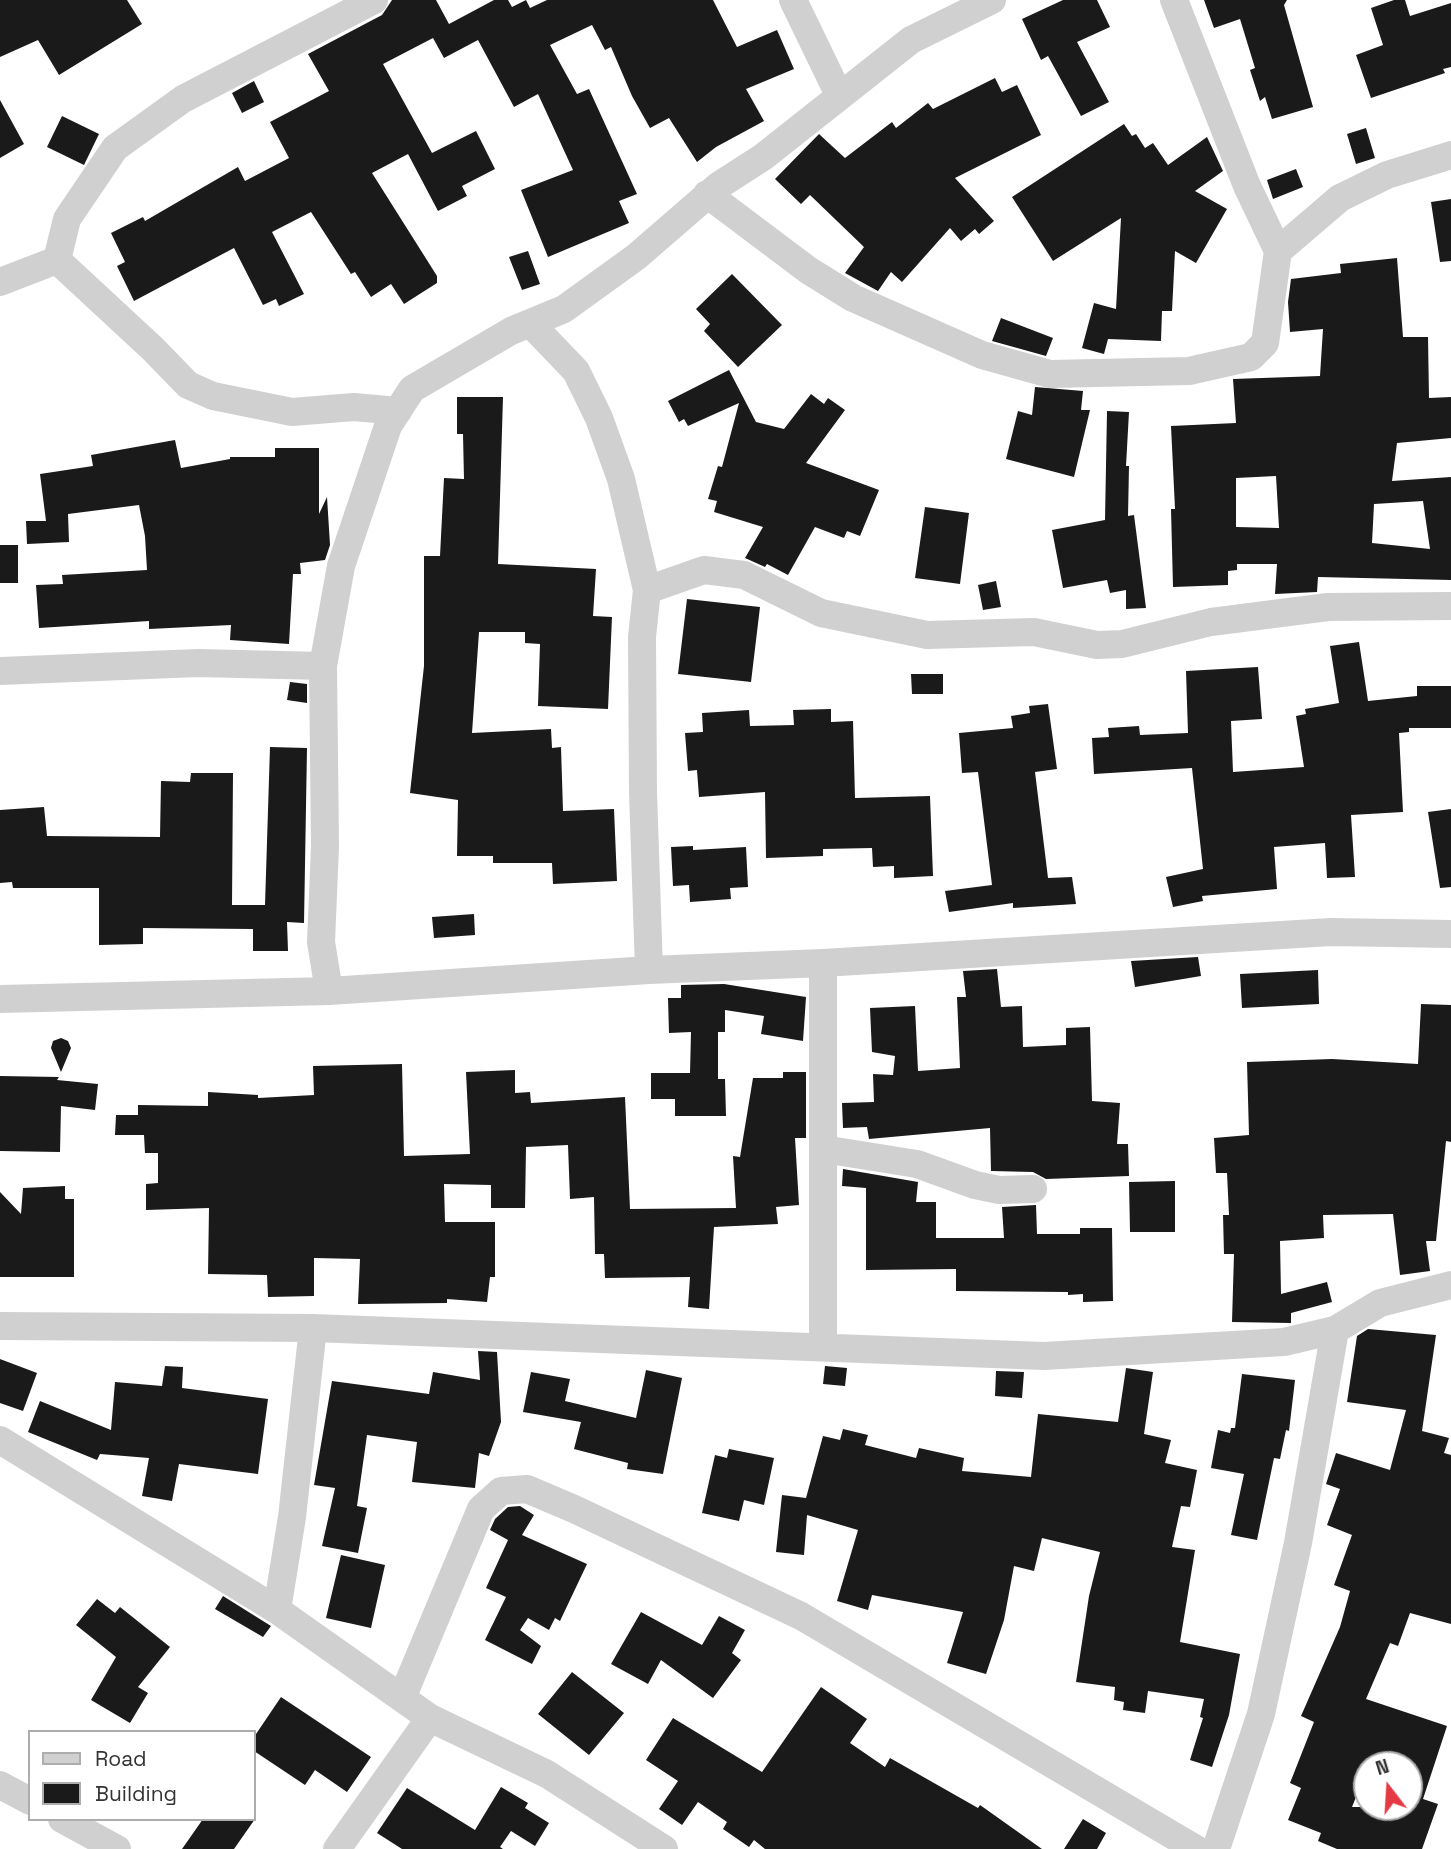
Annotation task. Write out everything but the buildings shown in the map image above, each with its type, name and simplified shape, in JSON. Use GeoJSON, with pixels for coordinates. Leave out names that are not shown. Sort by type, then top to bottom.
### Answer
{"type":"FeatureCollection","features":[{"type":"Feature","properties":{"kind":"street"},"geometry":{"type":"LineString","coordinates":[[57,260],[67,219],[115,148],[183,99],[374,0]]}},
{"type":"Feature","properties":{"kind":"street"},"geometry":{"type":"LineString","coordinates":[[793,0],[839,95]]}},
{"type":"Feature","properties":{"kind":"street"},"geometry":{"type":"LineString","coordinates":[[329,991],[321,942],[325,846],[323,666],[341,566],[388,426],[412,389],[451,364],[530,323],[564,309],[625,265],[707,194],[763,157],[911,40],[992,0]]}},
{"type":"Feature","properties":{"kind":"street"},"geometry":{"type":"LineString","coordinates":[[707,194],[808,270],[853,298],[982,355],[1050,374],[1189,371],[1251,357],[1265,343],[1278,251],[1247,186],[1174,0]]}},
{"type":"Feature","properties":{"kind":"street"},"geometry":{"type":"LineString","coordinates":[[1278,251],[1339,198],[1387,176],[1451,155]]}},
{"type":"Feature","properties":{"kind":"street"},"geometry":{"type":"LineString","coordinates":[[0,282],[57,260]]}},
{"type":"Feature","properties":{"kind":"street"},"geometry":{"type":"LineString","coordinates":[[57,260],[153,349],[188,386],[213,396],[292,412],[354,407],[398,411]]}},
{"type":"Feature","properties":{"kind":"street"},"geometry":{"type":"LineString","coordinates":[[530,323],[576,371],[599,418],[621,479],[647,590],[642,637],[643,792],[649,970]]}},
{"type":"Feature","properties":{"kind":"street"},"geometry":{"type":"LineString","coordinates":[[647,590],[704,570],[744,575],[821,613],[927,635],[1034,632],[1097,645],[1122,644],[1211,622],[1328,607],[1451,606]]}},
{"type":"Feature","properties":{"kind":"street"},"geometry":{"type":"LineString","coordinates":[[0,671],[198,663],[323,666]]}},
{"type":"Feature","properties":{"kind":"street"},"geometry":{"type":"LineString","coordinates":[[0,999],[114,994],[329,991],[649,970],[823,963],[1331,932],[1451,934]]}},
{"type":"Feature","properties":{"kind":"street"},"geometry":{"type":"LineString","coordinates":[[823,963],[823,1347]]}},
{"type":"Feature","properties":{"kind":"street"},"geometry":{"type":"LineString","coordinates":[[823,1149],[916,1164],[975,1185],[999,1190],[1033,1189]]}},
{"type":"Feature","properties":{"kind":"street"},"geometry":{"type":"LineString","coordinates":[[0,1326],[313,1328],[1044,1356],[1284,1342],[1335,1330],[1380,1303],[1451,1285]]}},
{"type":"Feature","properties":{"kind":"street"},"geometry":{"type":"LineString","coordinates":[[276,1610],[292,1517],[313,1328]]}},
{"type":"Feature","properties":{"kind":"street"},"geometry":{"type":"LineString","coordinates":[[1216,1849],[1261,1714],[1298,1543],[1335,1330]]}},
{"type":"Feature","properties":{"kind":"street"},"geometry":{"type":"LineString","coordinates":[[0,1440],[276,1610],[430,1718],[547,1774],[664,1849]]}},
{"type":"Feature","properties":{"kind":"street"},"geometry":{"type":"LineString","coordinates":[[402,1698],[481,1509],[501,1492],[527,1489],[574,1508],[802,1616],[1196,1849]]}},
{"type":"Feature","properties":{"kind":"street"},"geometry":{"type":"LineString","coordinates":[[337,1849],[430,1718]]}},
{"type":"Feature","properties":{"kind":"street"},"geometry":{"type":"LineString","coordinates":[[0,1785],[28,1800]]}},
{"type":"Feature","properties":{"kind":"street"},"geometry":{"type":"LineString","coordinates":[[66,1821],[117,1849]]}}]}
